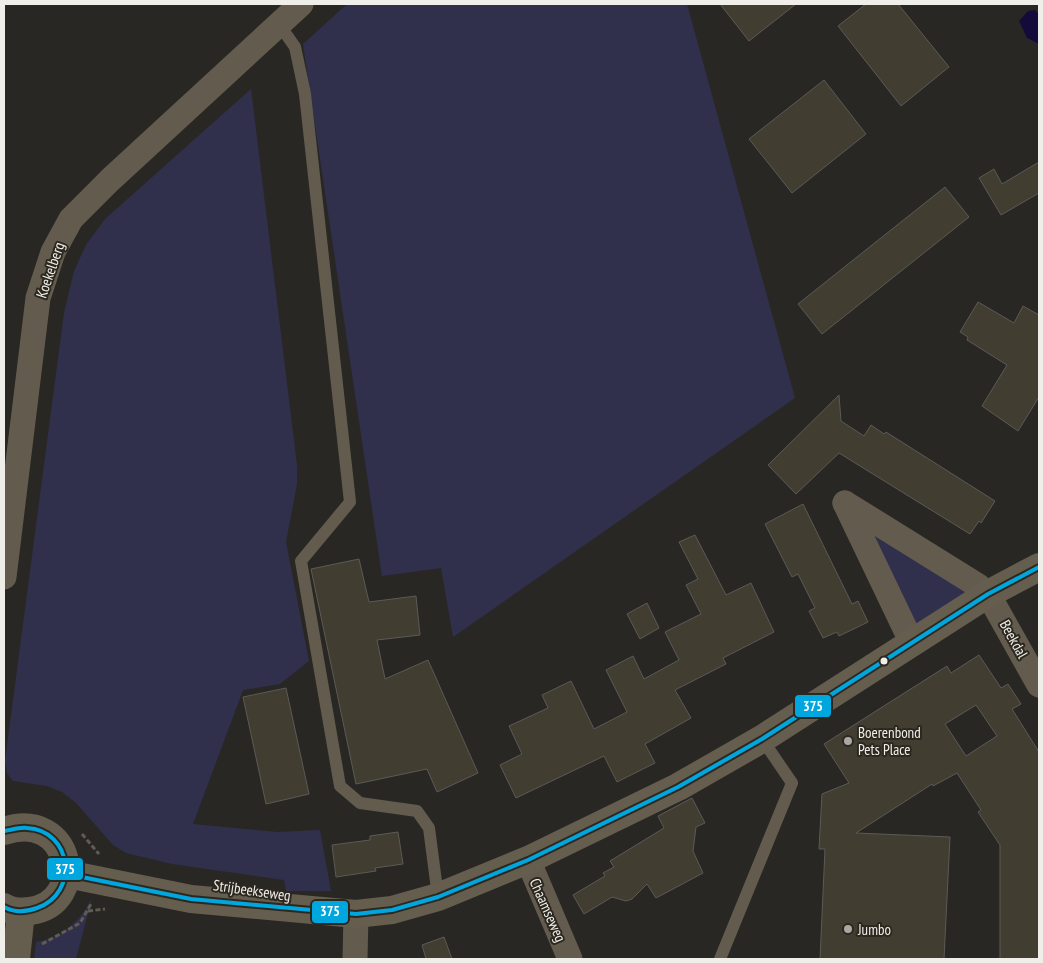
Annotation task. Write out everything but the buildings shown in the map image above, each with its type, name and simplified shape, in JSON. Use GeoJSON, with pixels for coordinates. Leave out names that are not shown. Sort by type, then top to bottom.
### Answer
{"type":"FeatureCollection","features":[{"type":"Feature","properties":{"kind":"main road","name":"Strijbeekseweg"},"geometry":{"type":"LineString","coordinates":[[67,874],[191,899],[356,914],[392,910],[438,896],[528,860],[678,786],[762,739],[988,594],[1039,567]]}},
{"type":"Feature","properties":{"kind":"main road"},"geometry":{"type":"LineString","coordinates":[[4,831],[17,826],[33,827],[48,833],[59,844],[66,859],[67,874],[62,890],[51,902],[37,910],[12,910],[17,951]]}},
{"type":"Feature","properties":{"kind":"street","name":"Koekelberg"},"geometry":{"type":"LineString","coordinates":[[4,577],[38,298],[53,252],[71,219],[110,180],[301,4]]}},
{"type":"Feature","properties":{"kind":"street"},"geometry":{"type":"LineString","coordinates":[[912,644],[845,502],[977,584],[988,594]]}},
{"type":"Feature","properties":{"kind":"street","name":"Beekdal"},"geometry":{"type":"LineString","coordinates":[[988,594],[1039,685]]}},
{"type":"Feature","properties":{"kind":"street","name":"Chaamseweg"},"geometry":{"type":"LineString","coordinates":[[528,860],[570,959]]}},
{"type":"Feature","properties":{"kind":"street"},"geometry":{"type":"LineString","coordinates":[[355,959],[356,914]]}},
{"type":"Feature","properties":{"kind":"lane"},"geometry":{"type":"LineString","coordinates":[[279,24],[295,47],[305,94],[350,502],[301,561],[340,786],[360,803],[417,811],[429,828],[438,896]]}},
{"type":"Feature","properties":{"kind":"lane"},"geometry":{"type":"LineString","coordinates":[[720,959],[792,783],[762,739]]}},
{"type":"Feature","properties":{"kind":"path"},"geometry":{"type":"LineString","coordinates":[[99,854],[107,858]]}},
{"type":"Feature","properties":{"kind":"path"},"geometry":{"type":"LineString","coordinates":[[17,951],[45,944],[80,923],[88,911]]}},
{"type":"Feature","properties":{"kind":"shaded area"},"geometry":{"type":"Polygon","coordinates":[[[347,4],[687,4],[795,398],[453,637],[441,568],[382,576],[303,44],[347,4]]]}},
{"type":"Feature","properties":{"kind":"shaded area"},"geometry":{"type":"Polygon","coordinates":[[[1035,10],[1039,14],[1039,44],[1027,38],[1019,21],[1028,11],[1035,10]]]}},
{"type":"Feature","properties":{"kind":"shaded area"},"geometry":{"type":"Polygon","coordinates":[[[251,89],[297,465],[297,484],[286,542],[309,661],[280,684],[243,690],[193,824],[277,832],[320,830],[331,891],[286,891],[284,880],[172,864],[126,853],[113,845],[76,803],[62,792],[47,786],[13,781],[7,773],[5,761],[64,313],[74,271],[86,245],[105,219],[251,89]]]}},
{"type":"Feature","properties":{"kind":"shaded area"},"geometry":{"type":"Polygon","coordinates":[[[863,524],[975,594],[917,630],[863,524]]]}},
{"type":"Feature","properties":{"kind":"shaded area"},"geometry":{"type":"Polygon","coordinates":[[[92,898],[76,959],[34,959],[36,942],[54,937],[69,927],[82,914],[92,898]]]}},
{"type":"Feature","properties":{"kind":"transit line","name":"375"},"geometry":{"type":"LineString","coordinates":[[67,874],[191,899],[356,914],[392,910],[438,897],[528,860],[678,787],[762,739],[988,594],[1039,567]]}},
{"type":"Feature","properties":{"kind":"transit line","name":"375"},"geometry":{"type":"LineString","coordinates":[[4,831],[18,828],[42,831],[54,839],[61,850],[65,863],[65,877],[60,889],[51,900],[37,908],[25,911],[16,911],[4,907]]}},
{"type":"Feature","properties":{"kind":"place","name":"Boerenbond Pets Place"},"geometry":{"type":"Point","coordinates":[848,741]}},
{"type":"Feature","properties":{"kind":"place","name":"Jumbo"},"geometry":{"type":"Point","coordinates":[848,929]}}]}
